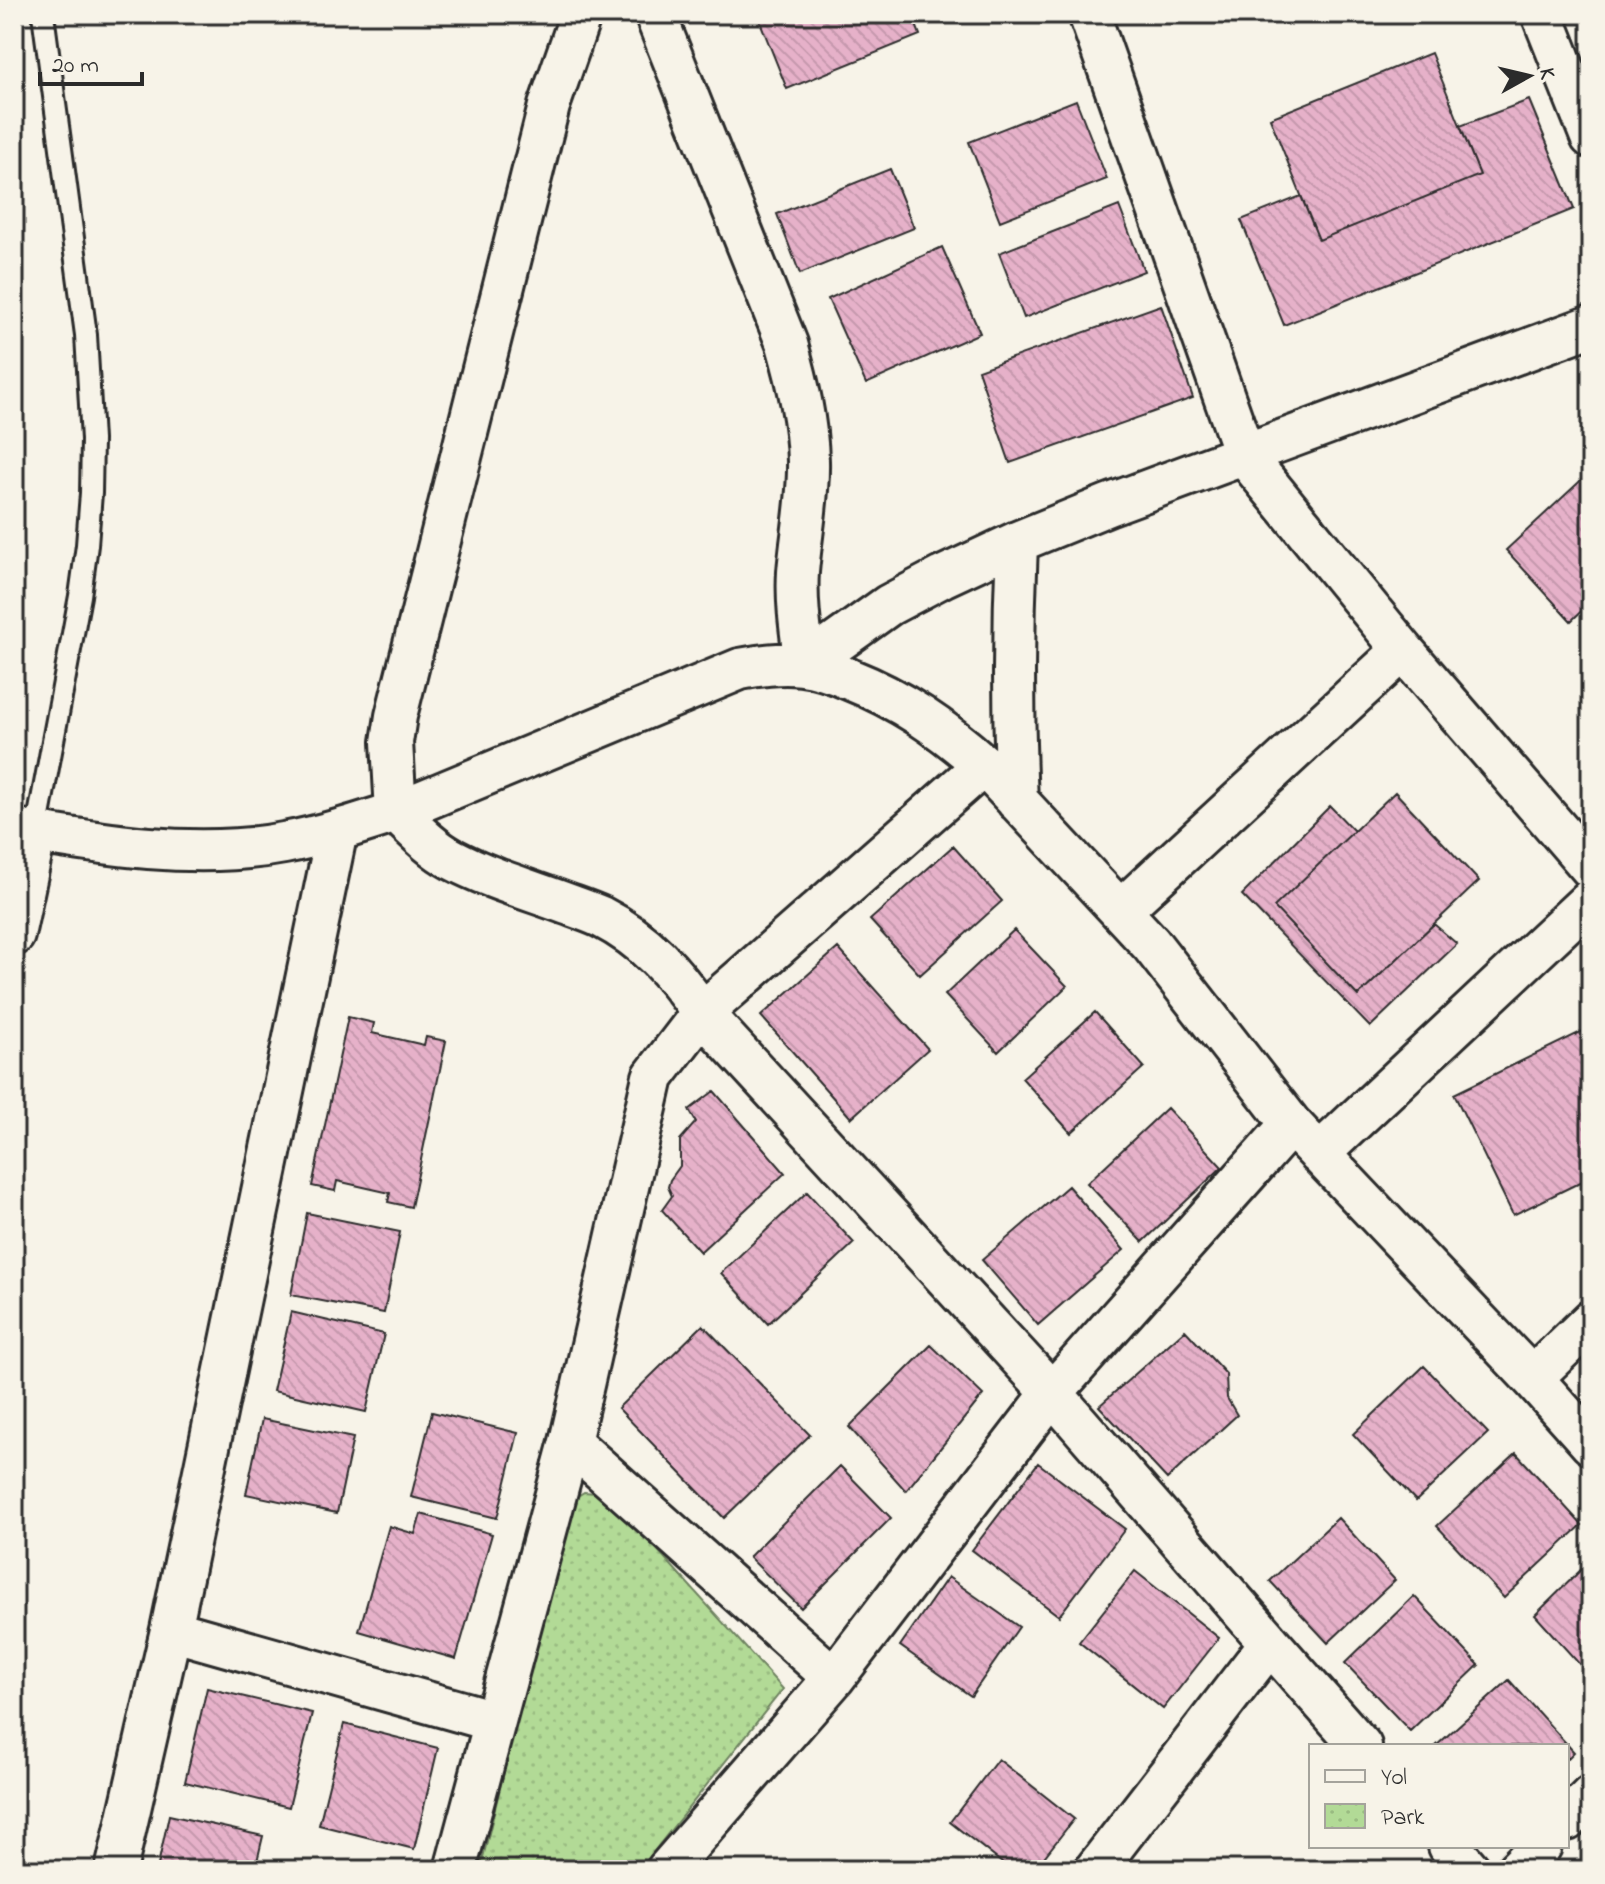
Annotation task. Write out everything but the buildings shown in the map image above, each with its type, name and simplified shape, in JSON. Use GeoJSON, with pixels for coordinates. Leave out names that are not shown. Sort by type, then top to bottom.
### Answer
{"type":"FeatureCollection","features":[{"type":"Feature","properties":{"kind":"street"},"geometry":{"type":"LineString","coordinates":[[581,14],[549,106],[396,716],[392,742],[396,812],[424,840],[450,858],[600,917],[632,936],[658,957],[684,986],[702,1013],[1052,1393],[1359,1744]]}},
{"type":"Feature","properties":{"kind":"street"},"geometry":{"type":"LineString","coordinates":[[655,14],[787,344],[797,380],[808,459],[808,497],[798,573],[805,665]]}},
{"type":"Feature","properties":{"kind":"street"},"geometry":{"type":"LineString","coordinates":[[1089,14],[1245,456],[1403,650],[1591,868]]}},
{"type":"Feature","properties":{"kind":"street"},"geometry":{"type":"LineString","coordinates":[[1542,14],[1591,137]]}},
{"type":"Feature","properties":{"kind":"street"},"geometry":{"type":"LineString","coordinates":[[805,665],[889,605],[1017,542],[1108,505],[1591,326]]}},
{"type":"Feature","properties":{"kind":"street"},"geometry":{"type":"LineString","coordinates":[[1017,542],[1013,631],[1017,801]]}},
{"type":"Feature","properties":{"kind":"street"},"geometry":{"type":"LineString","coordinates":[[1120,911],[1403,650]]}},
{"type":"Feature","properties":{"kind":"street"},"geometry":{"type":"LineString","coordinates":[[14,935],[25,830],[149,848],[196,851],[283,843],[337,831],[396,812],[740,669],[774,663],[805,665],[837,674],[878,691],[918,713],[955,739],[984,765],[1151,944],[1291,1124],[1591,1444]]}},
{"type":"Feature","properties":{"kind":"street"},"geometry":{"type":"LineString","coordinates":[[455,1870],[570,1442],[653,1077],[702,1013],[984,765]]}},
{"type":"Feature","properties":{"kind":"street"},"geometry":{"type":"LineString","coordinates":[[116,1870],[171,1630],[337,831]]}},
{"type":"Feature","properties":{"kind":"street"},"geometry":{"type":"LineString","coordinates":[[1319,1154],[1591,899]]}},
{"type":"Feature","properties":{"kind":"street"},"geometry":{"type":"LineString","coordinates":[[667,1870],[834,1678],[1052,1393],[1291,1124]]}},
{"type":"Feature","properties":{"kind":"street"},"geometry":{"type":"LineString","coordinates":[[1532,1378],[1591,1321]]}},
{"type":"Feature","properties":{"kind":"street"},"geometry":{"type":"LineString","coordinates":[[570,1442],[834,1678]]}},
{"type":"Feature","properties":{"kind":"street"},"geometry":{"type":"LineString","coordinates":[[171,1630],[494,1721]]}},
{"type":"Feature","properties":{"kind":"street"},"geometry":{"type":"LineString","coordinates":[[1095,1870],[1270,1643]]}},
{"type":"Feature","properties":{"kind":"street"},"geometry":{"type":"LineString","coordinates":[[1569,1818],[1591,1796]]}},
{"type":"Feature","properties":{"kind":"street"},"geometry":{"type":"LineString","coordinates":[[1451,1848],[1470,1870]]}},
{"type":"Feature","properties":{"kind":"street"},"geometry":{"type":"LineString","coordinates":[[1517,1870],[1539,1848]]}},
{"type":"Feature","properties":{"kind":"lane"},"geometry":{"type":"LineString","coordinates":[[25,830],[80,596],[91,493],[92,440],[86,335],[43,14]]}},
{"type":"Feature","properties":{"kind":"green space"},"geometry":{"type":"Polygon","coordinates":[[[584,1492],[607,1494],[783,1689],[639,1870],[480,1870],[570,1501],[584,1492]]]}}]}
